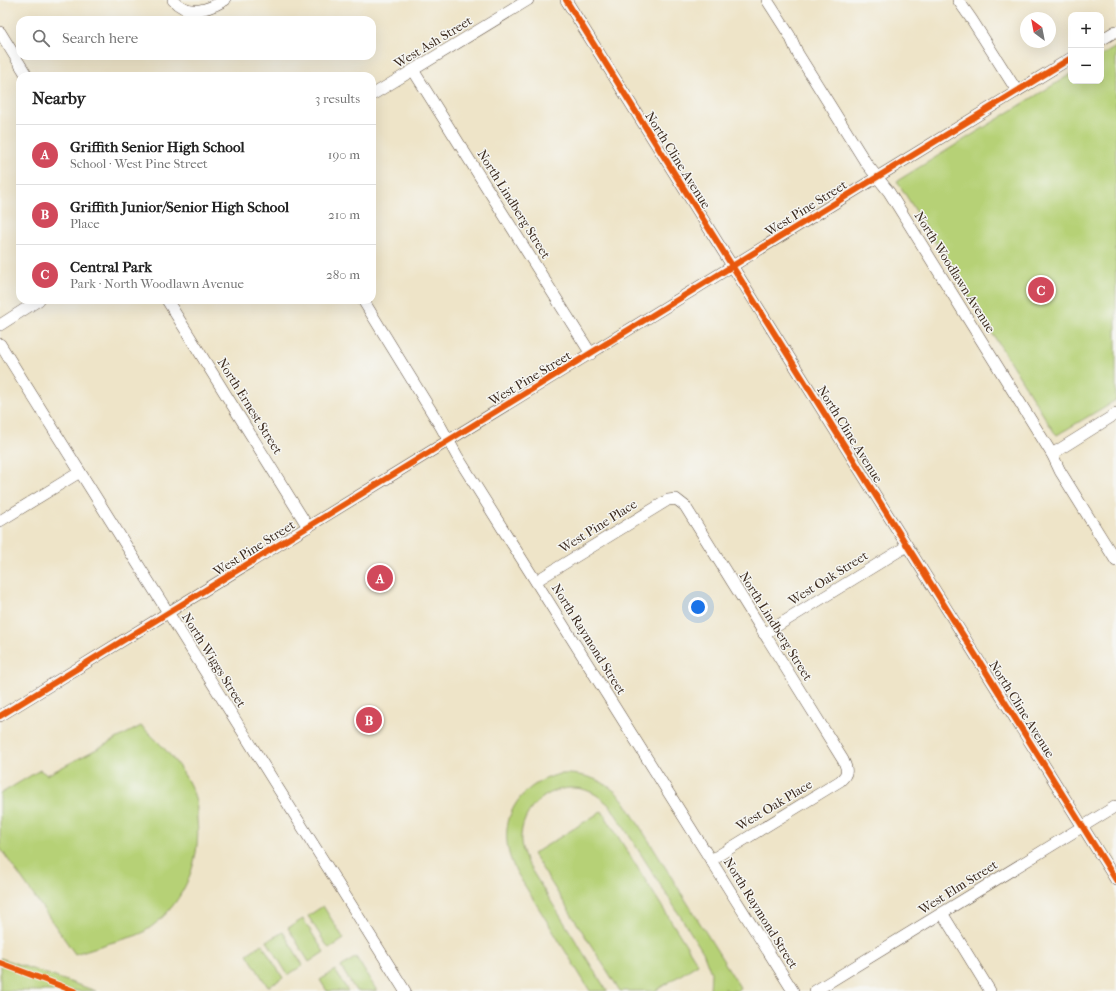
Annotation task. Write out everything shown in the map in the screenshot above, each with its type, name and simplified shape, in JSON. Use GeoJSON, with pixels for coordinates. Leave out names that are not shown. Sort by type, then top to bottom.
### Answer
{"type":"FeatureCollection","features":[{"type":"Feature","properties":{"kind":"street"},"geometry":{"type":"LineString","coordinates":[[173,0],[182,8],[197,11],[206,10],[225,0]]}},
{"type":"Feature","properties":{"kind":"street","name":"West Ash Street"},"geometry":{"type":"LineString","coordinates":[[376,93],[528,0]]}},
{"type":"Feature","properties":{"kind":"street","name":"North Cline Avenue"},"geometry":{"type":"LineString","coordinates":[[566,0],[1116,880]]}},
{"type":"Feature","properties":{"kind":"street","name":"North Woodlawn Avenue"},"geometry":{"type":"LineString","coordinates":[[767,0],[790,36],[798,54],[866,164],[889,192],[1052,454],[1060,471],[1116,561]]}},
{"type":"Feature","properties":{"kind":"street"},"geometry":{"type":"LineString","coordinates":[[958,0],[1017,92]]}},
{"type":"Feature","properties":{"kind":"street"},"geometry":{"type":"LineString","coordinates":[[1104,38],[1116,30]]}},
{"type":"Feature","properties":{"kind":"street"},"geometry":{"type":"LineString","coordinates":[[0,32],[16,58]]}},
{"type":"Feature","properties":{"kind":"street"},"geometry":{"type":"LineString","coordinates":[[17,60],[25,72]]}},
{"type":"Feature","properties":{"kind":"street","name":"West Pine Street"},"geometry":{"type":"LineString","coordinates":[[0,716],[1068,60]]}},
{"type":"Feature","properties":{"kind":"street","name":"North Lindberg Street"},"geometry":{"type":"LineString","coordinates":[[413,70],[590,354]]}},
{"type":"Feature","properties":{"kind":"street"},"geometry":{"type":"LineString","coordinates":[[0,325],[33,304]]}},
{"type":"Feature","properties":{"kind":"street","name":"North Ernest Street"},"geometry":{"type":"LineString","coordinates":[[169,304],[308,527]]}},
{"type":"Feature","properties":{"kind":"street","name":"North Raymond Street"},"geometry":{"type":"LineString","coordinates":[[365,304],[448,440],[793,991]]}},
{"type":"Feature","properties":{"kind":"street","name":"North Wiggs Street"},"geometry":{"type":"LineString","coordinates":[[0,344],[405,991]]}},
{"type":"Feature","properties":{"kind":"street"},"geometry":{"type":"LineString","coordinates":[[1052,454],[1116,414]]}},
{"type":"Feature","properties":{"kind":"street"},"geometry":{"type":"LineString","coordinates":[[0,521],[80,472]]}},
{"type":"Feature","properties":{"kind":"street","name":"West Pine Place"},"geometry":{"type":"LineString","coordinates":[[536,581],[663,502],[673,498],[676,499]]}},
{"type":"Feature","properties":{"kind":"street","name":"North Lindberg Street"},"geometry":{"type":"LineString","coordinates":[[676,499],[685,506],[844,760],[847,771]]}},
{"type":"Feature","properties":{"kind":"street","name":"West Oak Street"},"geometry":{"type":"LineString","coordinates":[[764,634],[907,546]]}},
{"type":"Feature","properties":{"kind":"street","name":"West Oak Place"},"geometry":{"type":"LineString","coordinates":[[711,860],[840,781],[846,775],[847,771]]}},
{"type":"Feature","properties":{"kind":"street","name":"West Elm Street"},"geometry":{"type":"LineString","coordinates":[[815,991],[1116,806]]}},
{"type":"Feature","properties":{"kind":"street"},"geometry":{"type":"LineString","coordinates":[[942,913],[990,991]]}},
{"type":"Feature","properties":{"kind":"green space"},"geometry":{"type":"Polygon","coordinates":[[[1116,47],[1116,400],[1057,435],[897,181],[1068,76],[1068,84],[1104,84],[1104,54],[1116,47]]]}},
{"type":"Feature","properties":{"kind":"green space"},"geometry":{"type":"Polygon","coordinates":[[[141,726],[166,750],[174,760],[187,780],[196,801],[198,836],[192,869],[178,899],[168,912],[156,923],[137,935],[75,954],[0,848],[0,794],[40,770],[47,775],[141,726]]]}},
{"type":"Feature","properties":{"kind":"green space"},"geometry":{"type":"Polygon","coordinates":[[[560,774],[579,775],[604,783],[624,801],[741,989],[738,991],[727,991],[725,988],[724,991],[710,991],[711,973],[703,952],[611,807],[591,792],[579,788],[567,788],[545,796],[536,803],[528,813],[523,824],[521,843],[527,863],[607,991],[590,991],[517,873],[510,857],[507,841],[507,826],[519,799],[530,788],[543,780],[560,774]]]}},
{"type":"Feature","properties":{"kind":"green space"},"geometry":{"type":"Polygon","coordinates":[[[602,811],[698,964],[655,991],[620,991],[533,854],[602,811]]]}},
{"type":"Feature","properties":{"kind":"green space"},"geometry":{"type":"Polygon","coordinates":[[[323,906],[344,939],[329,949],[308,916],[323,906]]]}},
{"type":"Feature","properties":{"kind":"green space"},"geometry":{"type":"Polygon","coordinates":[[[303,919],[324,952],[309,962],[288,928],[303,919]]]}},
{"type":"Feature","properties":{"kind":"green space"},"geometry":{"type":"Polygon","coordinates":[[[283,932],[303,965],[288,975],[267,941],[283,932]]]}},
{"type":"Feature","properties":{"kind":"green space"},"geometry":{"type":"Polygon","coordinates":[[[262,944],[283,978],[268,987],[247,954],[262,944]]]}},
{"type":"Feature","properties":{"kind":"green space"},"geometry":{"type":"Polygon","coordinates":[[[356,957],[377,991],[356,991],[341,967],[356,957]]]}},
{"type":"Feature","properties":{"kind":"green space"},"geometry":{"type":"Polygon","coordinates":[[[0,958],[96,991],[0,991],[0,958]]]}},
{"type":"Feature","properties":{"kind":"green space"},"geometry":{"type":"Polygon","coordinates":[[[335,970],[348,991],[327,991],[320,980],[335,970]]]}},
{"type":"Feature","properties":{"kind":"cycle path"},"geometry":{"type":"LineString","coordinates":[[566,0],[1116,880]]}},
{"type":"Feature","properties":{"kind":"cycle path"},"geometry":{"type":"LineString","coordinates":[[0,716],[1068,60]]}},
{"type":"Feature","properties":{"kind":"cycle path"},"geometry":{"type":"LineString","coordinates":[[0,963],[74,991]]}},
{"type":"Feature","properties":{"kind":"place","name":"Central Park"},"geometry":{"type":"Point","coordinates":[1041,290]}},
{"type":"Feature","properties":{"kind":"place","name":"Griffith Senior High School"},"geometry":{"type":"Point","coordinates":[380,578]}},
{"type":"Feature","properties":{"kind":"place","name":"Griffith Junior/Senior High School"},"geometry":{"type":"Point","coordinates":[369,720]}}]}
